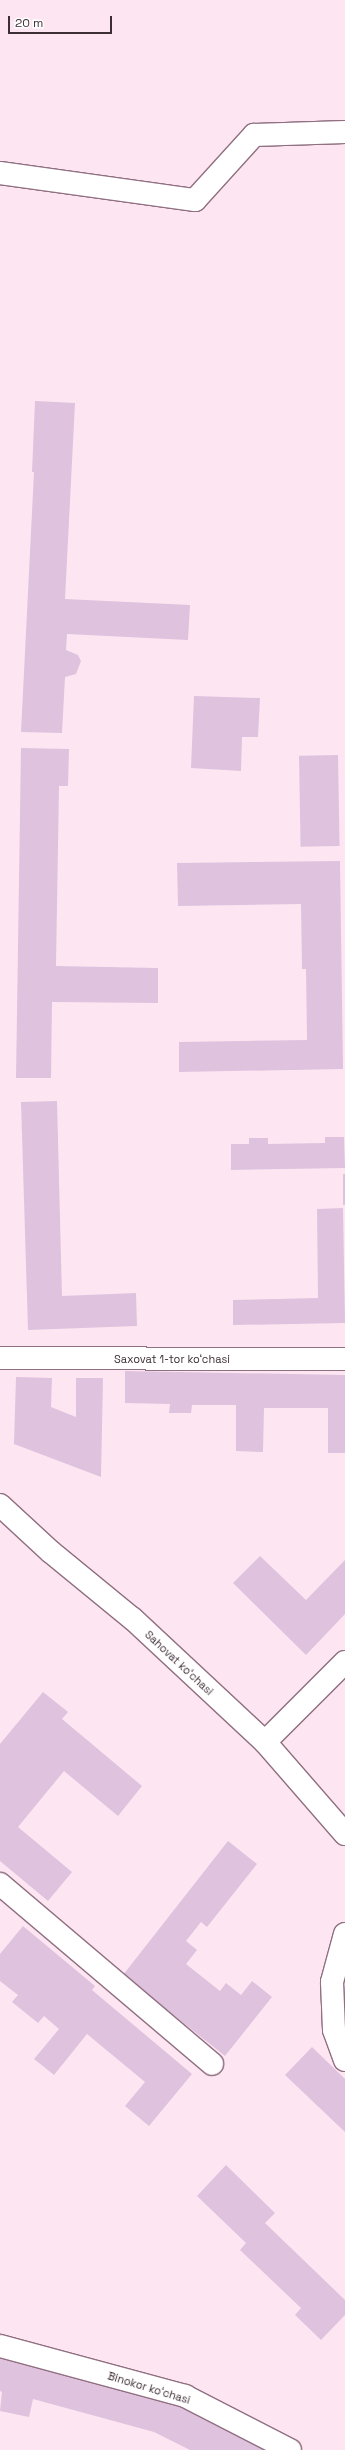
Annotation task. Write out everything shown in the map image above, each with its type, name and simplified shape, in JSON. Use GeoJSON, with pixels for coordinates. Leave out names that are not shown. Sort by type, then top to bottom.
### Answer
{"type":"FeatureCollection","features":[{"type":"Feature","properties":{"kind":"street"},"geometry":{"type":"LineString","coordinates":[[0,173],[195,200],[254,135],[345,132]]}},
{"type":"Feature","properties":{"kind":"street","name":"Saxovat 1-tor koʻchasi"},"geometry":{"type":"LineString","coordinates":[[0,1358],[345,1359]]}},
{"type":"Feature","properties":{"kind":"street","name":"Sahovat koʻchasi"},"geometry":{"type":"LineString","coordinates":[[0,1505],[51,1552],[133,1619],[265,1742],[345,1834]]}},
{"type":"Feature","properties":{"kind":"street"},"geometry":{"type":"LineString","coordinates":[[265,1742],[345,1662]]}},
{"type":"Feature","properties":{"kind":"street"},"geometry":{"type":"LineString","coordinates":[[0,1884],[212,2064]]}},
{"type":"Feature","properties":{"kind":"street"},"geometry":{"type":"LineString","coordinates":[[345,1934],[332,1982],[334,2030],[345,2060]]}},
{"type":"Feature","properties":{"kind":"street","name":"Binokor koʻchasi"},"geometry":{"type":"LineString","coordinates":[[0,2346],[185,2396],[290,2450]]}},
{"type":"Feature","properties":{"kind":"building"},"geometry":{"type":"Polygon","coordinates":[[[35,401],[75,403],[65,599],[190,605],[188,640],[67,634],[66,650],[78,655],[81,661],[76,674],[65,677],[62,733],[21,732],[34,472],[32,472],[35,401]]]}},
{"type":"Feature","properties":{"kind":"building"},"geometry":{"type":"Polygon","coordinates":[[[194,696],[260,698],[258,737],[242,737],[241,771],[191,768],[194,696]]]}},
{"type":"Feature","properties":{"kind":"building"},"geometry":{"type":"Polygon","coordinates":[[[21,748],[69,749],[68,786],[59,786],[56,966],[158,968],[158,1003],[52,1002],[51,1078],[16,1078],[21,748]]]}},
{"type":"Feature","properties":{"kind":"building"},"geometry":{"type":"Polygon","coordinates":[[[338,755],[340,846],[301,847],[299,756],[338,755]]]}},
{"type":"Feature","properties":{"kind":"building"},"geometry":{"type":"Polygon","coordinates":[[[340,861],[343,1069],[179,1072],[179,1042],[307,1040],[306,969],[302,969],[301,904],[178,906],[177,863],[340,861]]]}},
{"type":"Feature","properties":{"kind":"building"},"geometry":{"type":"Polygon","coordinates":[[[57,1101],[62,1296],[136,1293],[137,1326],[28,1330],[21,1102],[57,1101]]]}},
{"type":"Feature","properties":{"kind":"building"},"geometry":{"type":"Polygon","coordinates":[[[325,1137],[344,1137],[345,1168],[231,1170],[231,1144],[249,1144],[249,1138],[268,1138],[268,1144],[325,1143],[325,1137]]]}},
{"type":"Feature","properties":{"kind":"building"},"geometry":{"type":"Polygon","coordinates":[[[343,1174],[345,1174],[345,1205],[343,1205],[343,1174]]]}},
{"type":"Feature","properties":{"kind":"building"},"geometry":{"type":"Polygon","coordinates":[[[343,1208],[345,1323],[233,1325],[233,1300],[318,1298],[317,1209],[343,1208]]]}},
{"type":"Feature","properties":{"kind":"building"},"geometry":{"type":"Polygon","coordinates":[[[125,1371],[345,1375],[345,1453],[328,1453],[328,1408],[264,1408],[263,1452],[236,1451],[236,1405],[192,1405],[191,1413],[169,1413],[170,1404],[125,1403],[125,1371]]]}},
{"type":"Feature","properties":{"kind":"building"},"geometry":{"type":"Polygon","coordinates":[[[16,1377],[52,1378],[51,1407],[76,1417],[76,1378],[103,1378],[101,1477],[14,1444],[16,1377]]]}},
{"type":"Feature","properties":{"kind":"building"},"geometry":{"type":"Polygon","coordinates":[[[260,1556],[306,1600],[345,1560],[345,1614],[306,1655],[233,1583],[260,1556]]]}},
{"type":"Feature","properties":{"kind":"building"},"geometry":{"type":"Polygon","coordinates":[[[43,1692],[68,1712],[62,1719],[142,1786],[118,1816],[64,1771],[18,1827],[72,1872],[48,1901],[0,1861],[0,1744],[43,1692]]]}},
{"type":"Feature","properties":{"kind":"building"},"geometry":{"type":"Polygon","coordinates":[[[228,1841],[257,1864],[207,1927],[201,1922],[186,1941],[197,1950],[186,1964],[220,1991],[226,1983],[241,1995],[252,1981],[272,1997],[225,2056],[123,1975],[228,1841]]]}},
{"type":"Feature","properties":{"kind":"building"},"geometry":{"type":"Polygon","coordinates":[[[23,1926],[95,1986],[92,1990],[192,2074],[149,2126],[125,2106],[145,2082],[87,2034],[54,2075],[34,2059],[59,2029],[44,2016],[38,2023],[12,2002],[18,1995],[0,1981],[0,1954],[23,1926]]]}},
{"type":"Feature","properties":{"kind":"building"},"geometry":{"type":"Polygon","coordinates":[[[312,2047],[345,2079],[345,2132],[285,2075],[312,2047]]]}},
{"type":"Feature","properties":{"kind":"building"},"geometry":{"type":"Polygon","coordinates":[[[226,2165],[275,2213],[265,2223],[345,2300],[345,2315],[321,2340],[295,2315],[301,2308],[240,2250],[246,2243],[197,2196],[226,2165]]]}},
{"type":"Feature","properties":{"kind":"building"},"geometry":{"type":"Polygon","coordinates":[[[0,2356],[163,2397],[267,2450],[190,2450],[154,2432],[33,2399],[29,2417],[0,2411],[2,2392],[0,2391],[0,2356]]]}}]}
